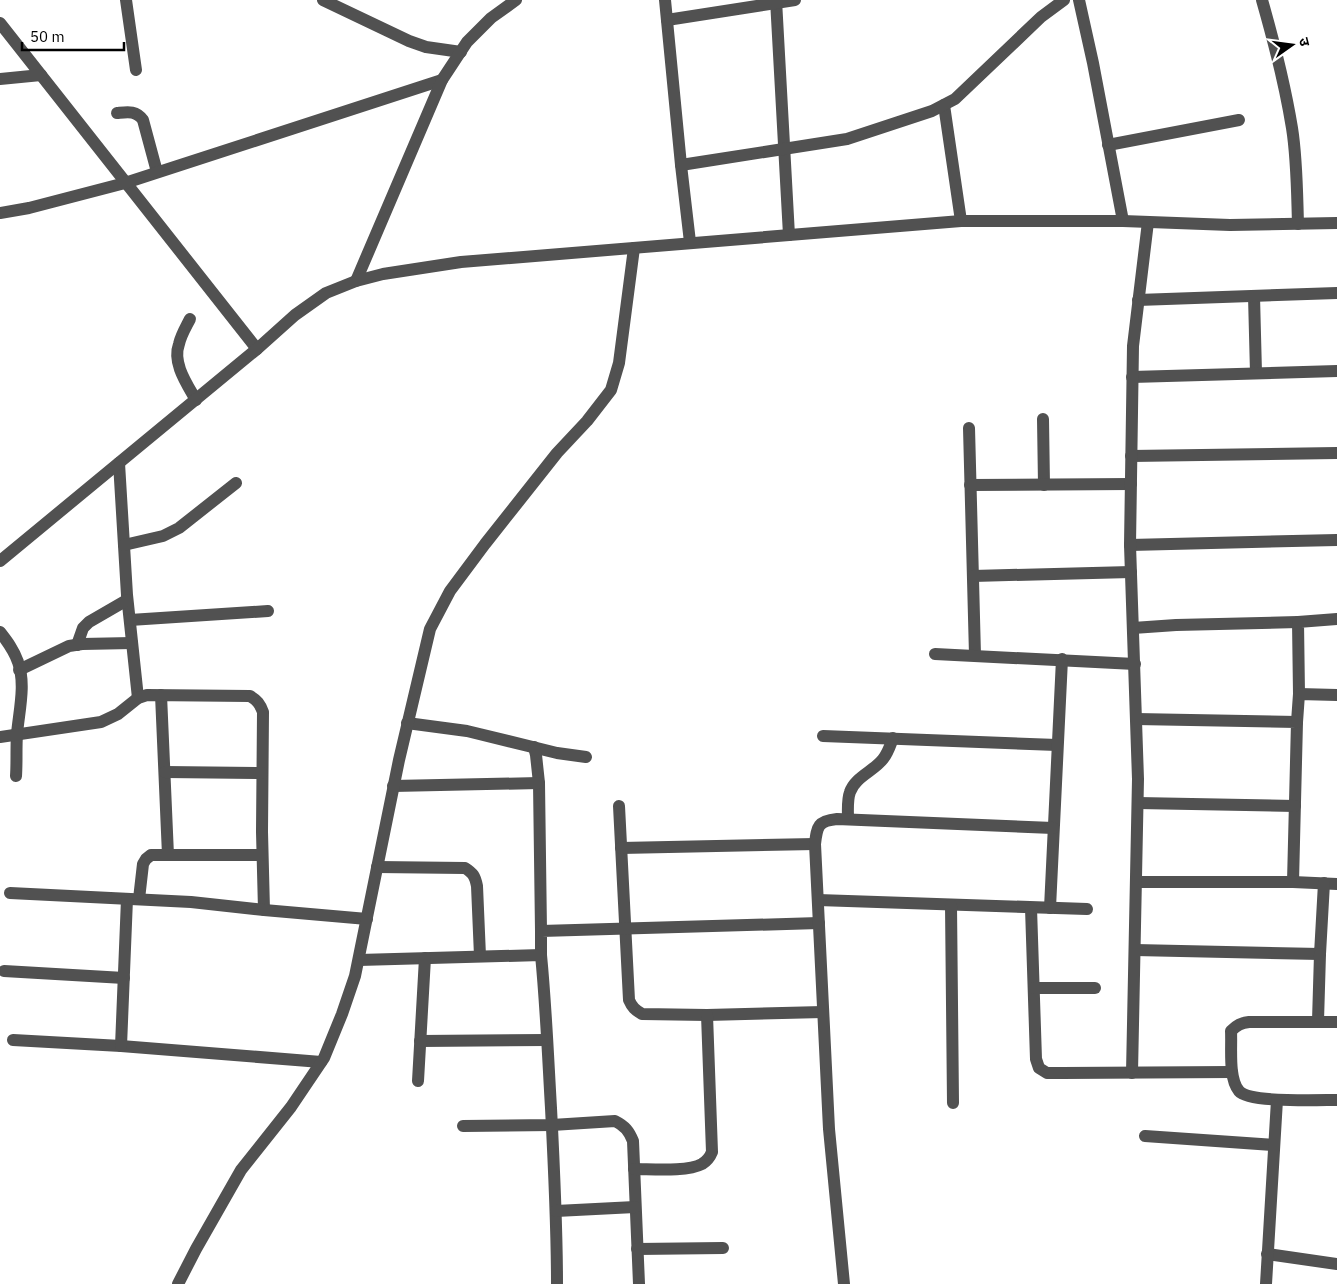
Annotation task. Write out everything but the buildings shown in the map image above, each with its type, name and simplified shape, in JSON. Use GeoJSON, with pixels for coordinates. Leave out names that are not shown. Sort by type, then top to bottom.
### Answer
{"type":"FeatureCollection","features":[{"type":"Feature","properties":{"kind":"street"},"geometry":{"type":"LineString","coordinates":[[126,0],[136,70]]}},
{"type":"Feature","properties":{"kind":"street"},"geometry":{"type":"LineString","coordinates":[[323,0],[409,41],[426,47],[461,52]]}},
{"type":"Feature","properties":{"kind":"street"},"geometry":{"type":"LineString","coordinates":[[356,281],[442,80],[467,42],[491,18],[516,0]]}},
{"type":"Feature","properties":{"kind":"street"},"geometry":{"type":"LineString","coordinates":[[665,0],[690,242]]}},
{"type":"Feature","properties":{"kind":"street"},"geometry":{"type":"LineString","coordinates":[[668,20],[776,1],[795,0]]}},
{"type":"Feature","properties":{"kind":"street"},"geometry":{"type":"LineString","coordinates":[[681,165],[847,139],[932,111],[955,99],[1041,17],[1064,0]]}},
{"type":"Feature","properties":{"kind":"street"},"geometry":{"type":"LineString","coordinates":[[1079,0],[1123,221]]}},
{"type":"Feature","properties":{"kind":"street"},"geometry":{"type":"LineString","coordinates":[[1262,0],[1292,128],[1298,224]]}},
{"type":"Feature","properties":{"kind":"street"},"geometry":{"type":"LineString","coordinates":[[776,1],[790,235]]}},
{"type":"Feature","properties":{"kind":"street"},"geometry":{"type":"LineString","coordinates":[[0,24],[257,349]]}},
{"type":"Feature","properties":{"kind":"street"},"geometry":{"type":"LineString","coordinates":[[0,80],[41,75]]}},
{"type":"Feature","properties":{"kind":"street"},"geometry":{"type":"LineString","coordinates":[[0,212],[29,208],[126,183],[442,80]]}},
{"type":"Feature","properties":{"kind":"street"},"geometry":{"type":"LineString","coordinates":[[944,105],[961,221]]}},
{"type":"Feature","properties":{"kind":"street"},"geometry":{"type":"LineString","coordinates":[[116,113],[132,112],[139,114],[143,120],[157,172]]}},
{"type":"Feature","properties":{"kind":"street"},"geometry":{"type":"LineString","coordinates":[[1108,145],[1239,120]]}},
{"type":"Feature","properties":{"kind":"street"},"geometry":{"type":"LineString","coordinates":[[0,561],[196,400],[295,315],[326,293],[356,281],[383,274],[461,262],[961,221],[1123,221],[1230,225],[1337,223]]}},
{"type":"Feature","properties":{"kind":"street"},"geometry":{"type":"LineString","coordinates":[[1132,1073],[1138,803],[1130,545],[1132,377],[1133,346],[1148,222]]}},
{"type":"Feature","properties":{"kind":"street"},"geometry":{"type":"LineString","coordinates":[[178,1284],[241,1170],[291,1107],[321,1062],[342,1014],[355,976],[393,786],[430,629],[450,591],[485,544],[557,453],[587,421],[611,390],[619,363],[634,248]]}},
{"type":"Feature","properties":{"kind":"street"},"geometry":{"type":"LineString","coordinates":[[1138,300],[1337,292]]}},
{"type":"Feature","properties":{"kind":"street"},"geometry":{"type":"LineString","coordinates":[[1254,296],[1256,373]]}},
{"type":"Feature","properties":{"kind":"street"},"geometry":{"type":"LineString","coordinates":[[190,319],[178,345],[177,355],[183,376],[196,400]]}},
{"type":"Feature","properties":{"kind":"street"},"geometry":{"type":"LineString","coordinates":[[1132,377],[1337,371]]}},
{"type":"Feature","properties":{"kind":"street"},"geometry":{"type":"LineString","coordinates":[[1042,420],[1044,485]]}},
{"type":"Feature","properties":{"kind":"street"},"geometry":{"type":"LineString","coordinates":[[969,428],[975,655]]}},
{"type":"Feature","properties":{"kind":"street"},"geometry":{"type":"LineString","coordinates":[[1131,456],[1337,453]]}},
{"type":"Feature","properties":{"kind":"street"},"geometry":{"type":"LineString","coordinates":[[119,464],[127,600],[138,698]]}},
{"type":"Feature","properties":{"kind":"street"},"geometry":{"type":"LineString","coordinates":[[124,545],[164,536],[179,528],[236,483]]}},
{"type":"Feature","properties":{"kind":"street"},"geometry":{"type":"LineString","coordinates":[[970,485],[1131,484]]}},
{"type":"Feature","properties":{"kind":"street"},"geometry":{"type":"LineString","coordinates":[[1130,545],[1337,540]]}},
{"type":"Feature","properties":{"kind":"street"},"geometry":{"type":"LineString","coordinates":[[973,576],[1131,572]]}},
{"type":"Feature","properties":{"kind":"street"},"geometry":{"type":"LineString","coordinates":[[77,645],[83,628],[89,622],[127,600]]}},
{"type":"Feature","properties":{"kind":"street"},"geometry":{"type":"LineString","coordinates":[[130,620],[268,611]]}},
{"type":"Feature","properties":{"kind":"street"},"geometry":{"type":"LineString","coordinates":[[1133,628],[1337,619]]}},
{"type":"Feature","properties":{"kind":"street"},"geometry":{"type":"LineString","coordinates":[[1293,882],[1299,694],[1298,622]]}},
{"type":"Feature","properties":{"kind":"street"},"geometry":{"type":"LineString","coordinates":[[0,632],[10,645],[19,670],[21,699],[17,735],[16,776]]}},
{"type":"Feature","properties":{"kind":"street"},"geometry":{"type":"LineString","coordinates":[[19,670],[57,651],[77,645],[132,643]]}},
{"type":"Feature","properties":{"kind":"street"},"geometry":{"type":"LineString","coordinates":[[935,654],[1134,664]]}},
{"type":"Feature","properties":{"kind":"street"},"geometry":{"type":"LineString","coordinates":[[1050,908],[1062,659]]}},
{"type":"Feature","properties":{"kind":"street"},"geometry":{"type":"LineString","coordinates":[[161,694],[168,855]]}},
{"type":"Feature","properties":{"kind":"street"},"geometry":{"type":"LineString","coordinates":[[1299,694],[1337,695]]}},
{"type":"Feature","properties":{"kind":"street"},"geometry":{"type":"LineString","coordinates":[[0,738],[101,722],[118,714],[138,698],[147,695],[250,696],[255,699],[260,704],[263,712],[262,855],[264,910]]}},
{"type":"Feature","properties":{"kind":"street"},"geometry":{"type":"LineString","coordinates":[[1136,719],[1297,722]]}},
{"type":"Feature","properties":{"kind":"street"},"geometry":{"type":"LineString","coordinates":[[408,723],[467,731],[557,753],[586,758]]}},
{"type":"Feature","properties":{"kind":"street"},"geometry":{"type":"LineString","coordinates":[[823,736],[1057,745]]}},
{"type":"Feature","properties":{"kind":"street"},"geometry":{"type":"LineString","coordinates":[[848,819],[848,800],[851,790],[858,781],[882,760],[893,738]]}},
{"type":"Feature","properties":{"kind":"street"},"geometry":{"type":"LineString","coordinates":[[534,747],[539,783],[541,955],[552,1125],[557,1284]]}},
{"type":"Feature","properties":{"kind":"street"},"geometry":{"type":"LineString","coordinates":[[165,772],[262,773]]}},
{"type":"Feature","properties":{"kind":"street"},"geometry":{"type":"LineString","coordinates":[[393,786],[539,783]]}},
{"type":"Feature","properties":{"kind":"street"},"geometry":{"type":"LineString","coordinates":[[1138,803],[1295,806]]}},
{"type":"Feature","properties":{"kind":"street"},"geometry":{"type":"LineString","coordinates":[[619,806],[629,1000],[636,1011],[642,1014],[708,1015],[823,1012]]}},
{"type":"Feature","properties":{"kind":"street"},"geometry":{"type":"LineString","coordinates":[[844,1284],[829,1130],[815,844],[818,826],[822,822],[848,819],[1053,828]]}},
{"type":"Feature","properties":{"kind":"street"},"geometry":{"type":"LineString","coordinates":[[621,848],[815,844]]}},
{"type":"Feature","properties":{"kind":"street"},"geometry":{"type":"LineString","coordinates":[[121,1046],[124,978],[133,899],[146,859],[151,856],[168,855],[262,855]]}},
{"type":"Feature","properties":{"kind":"street"},"geometry":{"type":"LineString","coordinates":[[377,867],[465,868],[470,871],[476,877],[480,956]]}},
{"type":"Feature","properties":{"kind":"street"},"geometry":{"type":"LineString","coordinates":[[1136,882],[1293,882],[1331,884],[1320,954],[1318,1021]]}},
{"type":"Feature","properties":{"kind":"street"},"geometry":{"type":"LineString","coordinates":[[10,893],[191,902],[367,919]]}},
{"type":"Feature","properties":{"kind":"street"},"geometry":{"type":"LineString","coordinates":[[818,900],[1088,909]]}},
{"type":"Feature","properties":{"kind":"street"},"geometry":{"type":"LineString","coordinates":[[951,905],[953,1102]]}},
{"type":"Feature","properties":{"kind":"street"},"geometry":{"type":"LineString","coordinates":[[1031,908],[1036,1060],[1039,1068],[1047,1073],[1232,1072]]}},
{"type":"Feature","properties":{"kind":"street"},"geometry":{"type":"LineString","coordinates":[[542,931],[819,923]]}},
{"type":"Feature","properties":{"kind":"street"},"geometry":{"type":"LineString","coordinates":[[1135,950],[1320,954]]}},
{"type":"Feature","properties":{"kind":"street"},"geometry":{"type":"LineString","coordinates":[[359,960],[541,955]]}},
{"type":"Feature","properties":{"kind":"street"},"geometry":{"type":"LineString","coordinates":[[418,1080],[425,958]]}},
{"type":"Feature","properties":{"kind":"street"},"geometry":{"type":"LineString","coordinates":[[4,971],[124,978]]}},
{"type":"Feature","properties":{"kind":"street"},"geometry":{"type":"LineString","coordinates":[[1034,988],[1095,988]]}},
{"type":"Feature","properties":{"kind":"street"},"geometry":{"type":"LineString","coordinates":[[634,1169],[690,1168],[702,1164],[709,1158],[712,1152],[708,1015]]}},
{"type":"Feature","properties":{"kind":"street"},"geometry":{"type":"LineString","coordinates":[[1337,1022],[1241,1022],[1231,1031],[1232,1072],[1240,1092],[1252,1097],[1277,1100],[1337,1100]]}},
{"type":"Feature","properties":{"kind":"street"},"geometry":{"type":"LineString","coordinates":[[13,1040],[121,1046],[321,1062]]}},
{"type":"Feature","properties":{"kind":"street"},"geometry":{"type":"LineString","coordinates":[[420,1041],[547,1040]]}},
{"type":"Feature","properties":{"kind":"street"},"geometry":{"type":"LineString","coordinates":[[1266,1284],[1277,1100]]}},
{"type":"Feature","properties":{"kind":"street"},"geometry":{"type":"LineString","coordinates":[[463,1126],[552,1125],[615,1121],[624,1125],[630,1132],[633,1141],[639,1284]]}},
{"type":"Feature","properties":{"kind":"street"},"geometry":{"type":"LineString","coordinates":[[1145,1136],[1274,1145]]}},
{"type":"Feature","properties":{"kind":"street"},"geometry":{"type":"LineString","coordinates":[[556,1211],[636,1207]]}},
{"type":"Feature","properties":{"kind":"street"},"geometry":{"type":"LineString","coordinates":[[637,1249],[723,1248]]}},
{"type":"Feature","properties":{"kind":"street"},"geometry":{"type":"LineString","coordinates":[[1267,1254],[1337,1264],[1337,1260]]}}]}
